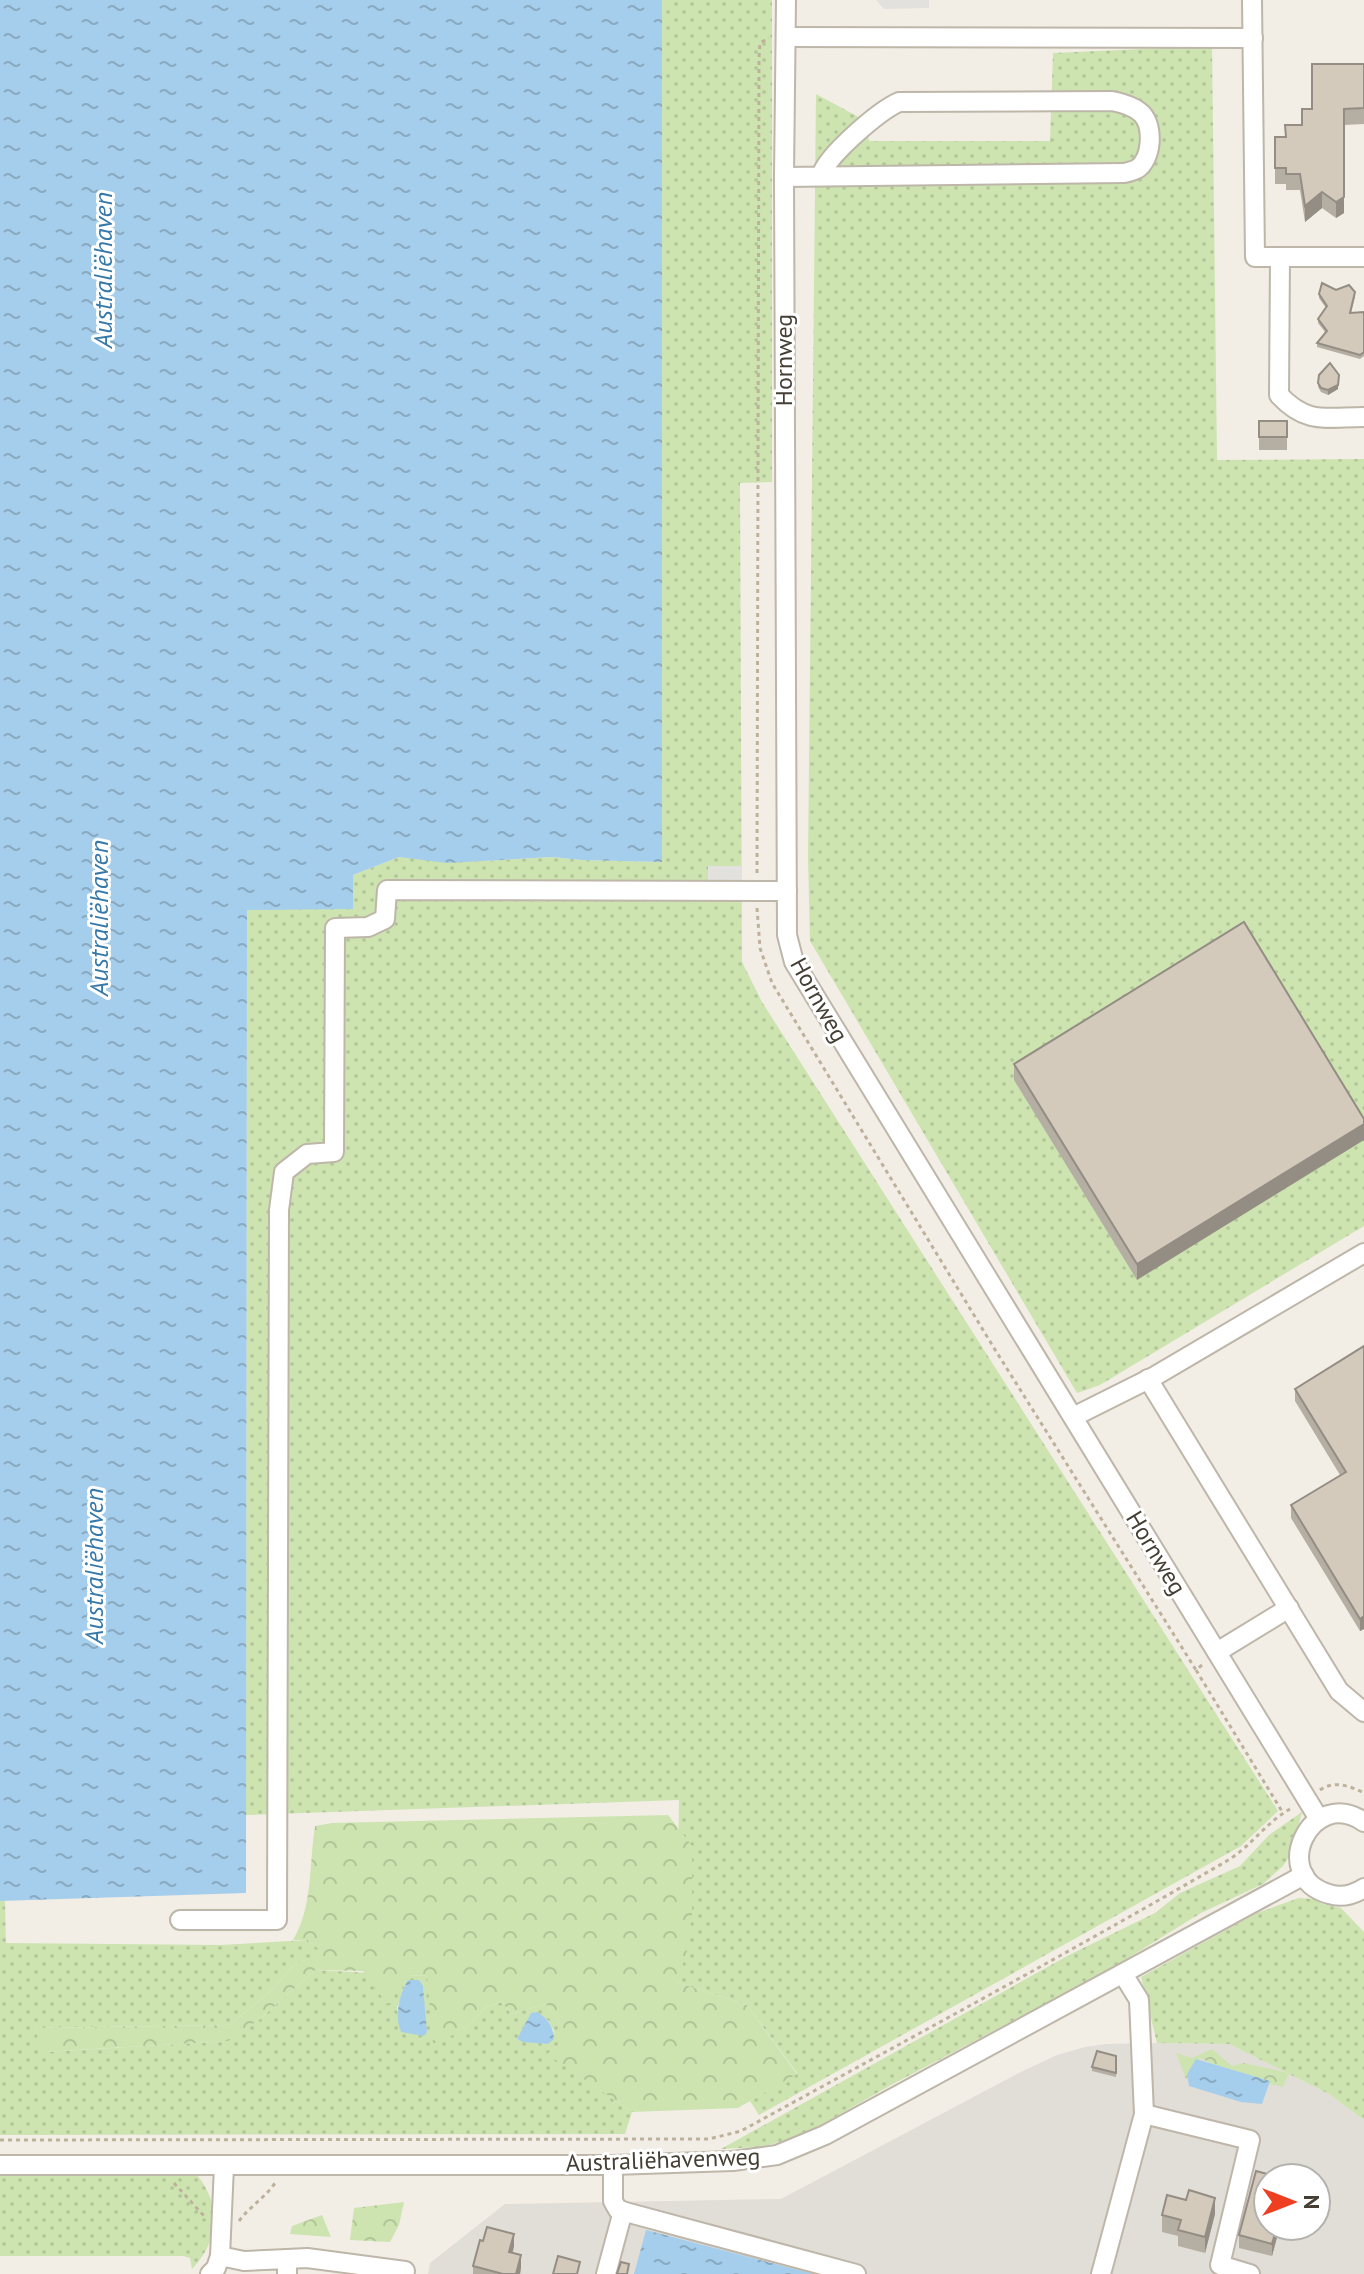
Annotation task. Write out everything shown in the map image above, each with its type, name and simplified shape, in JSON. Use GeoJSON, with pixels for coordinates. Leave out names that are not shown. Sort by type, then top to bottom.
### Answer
{"type":"FeatureCollection","features":[{"type":"Feature","properties":{"kind":"street","name":"Hornweg"},"geometry":{"type":"LineString","coordinates":[[786,0],[787,935],[794,962],[1319,1819]]}},
{"type":"Feature","properties":{"kind":"street"},"geometry":{"type":"LineString","coordinates":[[1252,0],[1255,257],[1364,257]]}},
{"type":"Feature","properties":{"kind":"street"},"geometry":{"type":"LineString","coordinates":[[786,37],[1253,38]]}},
{"type":"Feature","properties":{"kind":"street"},"geometry":{"type":"LineString","coordinates":[[784,177],[1124,173],[1137,169],[1145,159],[1149,128],[1136,110],[1112,101],[899,102],[877,114],[826,164],[821,176]]}},
{"type":"Feature","properties":{"kind":"street"},"geometry":{"type":"LineString","coordinates":[[1280,257],[1279,395],[1293,410],[1309,417],[1364,417]]}},
{"type":"Feature","properties":{"kind":"street"},"geometry":{"type":"LineString","coordinates":[[180,1920],[277,1920],[279,1210],[284,1172],[307,1154],[334,1152],[335,928],[368,927],[385,919],[387,890],[787,891]]}},
{"type":"Feature","properties":{"kind":"street"},"geometry":{"type":"LineString","coordinates":[[1073,1417],[1148,1379],[1364,1253]]}},
{"type":"Feature","properties":{"kind":"street"},"geometry":{"type":"LineString","coordinates":[[1148,1379],[1339,1691],[1364,1712]]}},
{"type":"Feature","properties":{"kind":"street"},"geometry":{"type":"LineString","coordinates":[[1217,1652],[1289,1608]]}},
{"type":"Feature","properties":{"kind":"street"},"geometry":{"type":"LineString","coordinates":[[1363,1892],[1336,1896],[1312,1886],[1299,1864],[1302,1838],[1319,1819],[1345,1814],[1364,1822]]}},
{"type":"Feature","properties":{"kind":"street","name":"Australiëhavenweg"},"geometry":{"type":"LineString","coordinates":[[0,2165],[613,2165],[733,2161],[777,2155],[825,2135],[1304,1875]]}},
{"type":"Feature","properties":{"kind":"street"},"geometry":{"type":"LineString","coordinates":[[1101,2274],[1144,2114],[1139,2000],[1123,1974]]}},
{"type":"Feature","properties":{"kind":"street"},"geometry":{"type":"LineString","coordinates":[[1144,2114],[1250,2140],[1220,2265],[1250,2274]]}},
{"type":"Feature","properties":{"kind":"street"},"geometry":{"type":"LineString","coordinates":[[613,2165],[613,2201],[618,2210],[856,2274]]}},
{"type":"Feature","properties":{"kind":"street"},"geometry":{"type":"LineString","coordinates":[[210,2274],[220,2256],[224,2166]]}},
{"type":"Feature","properties":{"kind":"street"},"geometry":{"type":"LineString","coordinates":[[606,2274],[623,2211]]}},
{"type":"Feature","properties":{"kind":"street"},"geometry":{"type":"LineString","coordinates":[[220,2256],[287,2266],[307,2258],[405,2271]]}},
{"type":"Feature","properties":{"kind":"path"},"geometry":{"type":"LineString","coordinates":[[0,2140],[709,2139],[741,2131],[1089,1942],[1243,1852],[1283,1813],[772,983],[760,948],[757,891],[759,51],[760,43],[765,39],[786,37]]}},
{"type":"Feature","properties":{"kind":"path"},"geometry":{"type":"LineString","coordinates":[[1196,1670],[1217,1652]]}},
{"type":"Feature","properties":{"kind":"path"},"geometry":{"type":"LineString","coordinates":[[172,2140],[174,2184],[211,2224],[223,2228],[235,2227],[253,2204],[268,2194],[276,2182],[277,2166]]}},
{"type":"Feature","properties":{"kind":"shaded area"},"geometry":{"type":"Polygon","coordinates":[[[876,0],[929,0],[929,8],[884,9],[876,0]]]}},
{"type":"Feature","properties":{"kind":"shaded area"},"geometry":{"type":"Polygon","coordinates":[[[708,866],[742,866],[742,884],[708,884],[708,866]]]}},
{"type":"Feature","properties":{"kind":"shaded area"},"geometry":{"type":"Polygon","coordinates":[[[1106,2044],[1229,2044],[1329,2094],[1364,2120],[1364,2274],[428,2274],[430,2263],[505,2204],[781,2199],[1021,2072],[1057,2055],[1106,2044]]]}},
{"type":"Feature","properties":{"kind":"green space"},"geometry":{"type":"Polygon","coordinates":[[[662,0],[772,0],[772,482],[740,483],[742,962],[762,1002],[1278,1811],[1241,1846],[759,2115],[750,2101],[797,2073],[747,2005],[676,1982],[679,1800],[246,1815],[247,909],[353,909],[353,875],[399,857],[484,861],[552,857],[662,862],[662,0]]]}},
{"type":"Feature","properties":{"kind":"green space"},"geometry":{"type":"Polygon","coordinates":[[[1212,46],[1217,460],[1364,459],[1364,1226],[1100,1385],[1077,1393],[810,941],[808,857],[816,94],[866,121],[869,141],[1050,141],[1053,53],[1212,46]]]}},
{"type":"Feature","properties":{"kind":"green space"},"geometry":{"type":"Polygon","coordinates":[[[1302,1812],[1291,1854],[1263,1884],[1201,1913],[1104,1973],[891,2085],[802,2136],[761,2147],[721,2149],[1069,1955],[1155,1913],[1180,1893],[1240,1866],[1269,1835],[1302,1812]]]}},
{"type":"Feature","properties":{"kind":"green space"},"geometry":{"type":"Polygon","coordinates":[[[668,1815],[692,1846],[692,1915],[686,1956],[676,1982],[747,2005],[797,2074],[738,2108],[632,2112],[547,2054],[560,2044],[560,2023],[546,2004],[511,2014],[502,2002],[486,2007],[464,2030],[433,2044],[427,1976],[404,1975],[389,2007],[363,1971],[315,1970],[260,2019],[228,2041],[44,2052],[34,2028],[229,2025],[271,1991],[293,1966],[322,1952],[308,1940],[293,1940],[307,1899],[315,1826],[332,1823],[668,1815]]]}},
{"type":"Feature","properties":{"kind":"green space"},"geometry":{"type":"Polygon","coordinates":[[[1299,1898],[1341,1908],[1364,1932],[1364,2120],[1329,2094],[1229,2044],[1157,2043],[1141,1977],[1257,1913],[1299,1898]]]}},
{"type":"Feature","properties":{"kind":"green space"},"geometry":{"type":"Polygon","coordinates":[[[0,1901],[5,1901],[6,1943],[221,1945],[308,1940],[323,1952],[293,1966],[271,1991],[229,2025],[34,2028],[45,2052],[227,2041],[260,2019],[315,1970],[427,1976],[464,2030],[486,2007],[502,2002],[511,2014],[546,2004],[560,2023],[560,2044],[548,2054],[632,2112],[625,2134],[0,2135],[0,1901]],[[405,1985],[397,2008],[401,2032],[426,2032],[423,1986],[405,1985]],[[531,2013],[518,2040],[548,2044],[554,2031],[548,2020],[531,2013]]]}},
{"type":"Feature","properties":{"kind":"green space"},"geometry":{"type":"Polygon","coordinates":[[[1212,2049],[1232,2066],[1243,2063],[1289,2073],[1283,2087],[1239,2076],[1200,2058],[1186,2079],[1176,2053],[1192,2058],[1212,2049]]]}},
{"type":"Feature","properties":{"kind":"green space"},"geometry":{"type":"Polygon","coordinates":[[[0,2175],[197,2175],[211,2199],[214,2211],[212,2235],[208,2247],[192,2269],[190,2258],[183,2256],[0,2256],[0,2175]]]}},
{"type":"Feature","properties":{"kind":"green space"},"geometry":{"type":"Polygon","coordinates":[[[404,2202],[399,2225],[390,2242],[350,2240],[354,2208],[404,2202]]]}},
{"type":"Feature","properties":{"kind":"green space"},"geometry":{"type":"Polygon","coordinates":[[[322,2215],[331,2237],[290,2234],[292,2226],[322,2215]]]}},
{"type":"Feature","properties":{"kind":"water","name":"Australiëhaven"},"geometry":{"type":"Polygon","coordinates":[[[0,0],[662,0],[662,862],[552,857],[447,863],[399,857],[353,875],[353,909],[247,910],[246,1893],[0,1901],[0,0]]]}},
{"type":"Feature","properties":{"kind":"water"},"geometry":{"type":"Polygon","coordinates":[[[408,1980],[419,1980],[423,1986],[427,2032],[424,2036],[401,2032],[399,2025],[398,2005],[408,1980]]]}},
{"type":"Feature","properties":{"kind":"water"},"geometry":{"type":"Polygon","coordinates":[[[537,2012],[547,2020],[552,2030],[554,2039],[548,2044],[517,2039],[531,2013],[537,2012]]]}},
{"type":"Feature","properties":{"kind":"water"},"geometry":{"type":"Polygon","coordinates":[[[1196,2059],[1270,2081],[1262,2104],[1241,2102],[1189,2086],[1187,2074],[1196,2059]]]}},
{"type":"Feature","properties":{"kind":"water"},"geometry":{"type":"Polygon","coordinates":[[[646,2230],[814,2274],[634,2274],[646,2230]]]}},
{"type":"Feature","properties":{"kind":"building"},"geometry":{"type":"Polygon","coordinates":[[[1312,64],[1364,64],[1364,108],[1344,109],[1344,197],[1336,202],[1322,192],[1305,206],[1300,174],[1286,174],[1286,168],[1275,168],[1275,137],[1286,137],[1285,125],[1302,125],[1302,109],[1312,109],[1312,64]]]}},
{"type":"Feature","properties":{"kind":"building"},"geometry":{"type":"Polygon","coordinates":[[[1322,283],[1336,290],[1349,285],[1355,292],[1350,313],[1364,312],[1364,352],[1360,355],[1317,343],[1327,331],[1318,319],[1327,306],[1319,294],[1322,283]]]}},
{"type":"Feature","properties":{"kind":"building"},"geometry":{"type":"Polygon","coordinates":[[[1330,363],[1339,375],[1338,385],[1328,390],[1318,383],[1319,375],[1330,363]]]}},
{"type":"Feature","properties":{"kind":"building"},"geometry":{"type":"Polygon","coordinates":[[[1259,421],[1287,421],[1287,437],[1259,437],[1259,421]]]}},
{"type":"Feature","properties":{"kind":"building"},"geometry":{"type":"Polygon","coordinates":[[[1244,922],[1364,1119],[1364,1124],[1137,1264],[1014,1064],[1244,922]]]}},
{"type":"Feature","properties":{"kind":"building"},"geometry":{"type":"Polygon","coordinates":[[[1364,1346],[1364,1616],[1360,1619],[1291,1505],[1346,1472],[1295,1389],[1364,1346]]]}},
{"type":"Feature","properties":{"kind":"building"},"geometry":{"type":"Polygon","coordinates":[[[1097,2051],[1116,2056],[1116,2073],[1092,2067],[1097,2051]]]}},
{"type":"Feature","properties":{"kind":"building"},"geometry":{"type":"Polygon","coordinates":[[[1252,2186],[1252,2239],[1239,2235],[1252,2186]]]}},
{"type":"Feature","properties":{"kind":"building"},"geometry":{"type":"Polygon","coordinates":[[[1189,2190],[1215,2198],[1205,2237],[1178,2230],[1181,2220],[1162,2215],[1167,2195],[1186,2200],[1189,2190]]]}},
{"type":"Feature","properties":{"kind":"building"},"geometry":{"type":"Polygon","coordinates":[[[487,2227],[514,2234],[509,2252],[521,2255],[516,2274],[473,2266],[487,2227]]]}},
{"type":"Feature","properties":{"kind":"building"},"geometry":{"type":"Polygon","coordinates":[[[558,2256],[580,2262],[577,2274],[553,2274],[558,2256]]]}},
{"type":"Feature","properties":{"kind":"building"},"geometry":{"type":"Polygon","coordinates":[[[621,2262],[629,2264],[627,2274],[617,2274],[621,2262]]]}}]}
